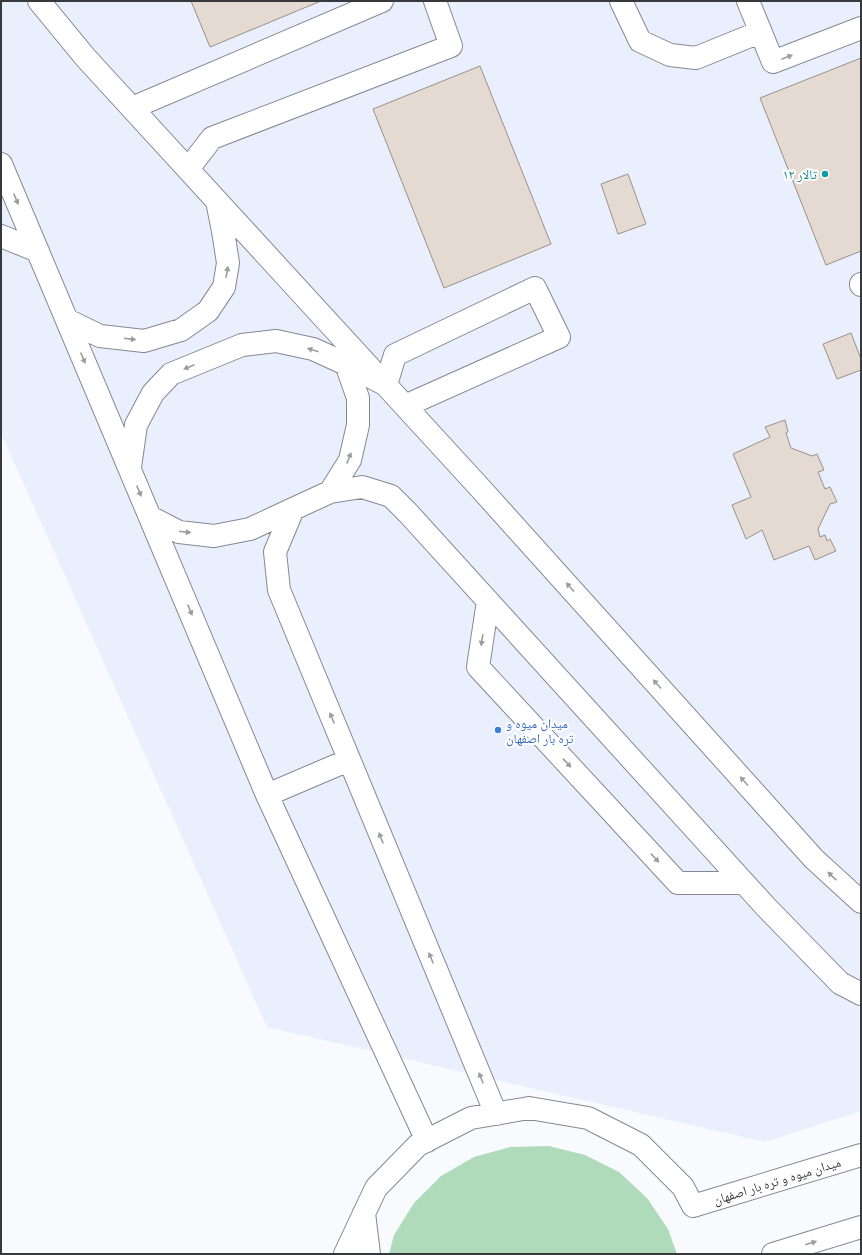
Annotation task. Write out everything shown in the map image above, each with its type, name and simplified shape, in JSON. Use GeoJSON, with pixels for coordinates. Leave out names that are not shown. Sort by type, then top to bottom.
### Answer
{"type":"FeatureCollection","features":[{"type":"Feature","properties":{"kind":"lane"},"geometry":{"type":"LineString","coordinates":[[40,1],[85,57],[386,385],[814,859],[861,902]]}},
{"type":"Feature","properties":{"kind":"lane"},"geometry":{"type":"LineString","coordinates":[[132,108],[382,1]]}},
{"type":"Feature","properties":{"kind":"lane"},"geometry":{"type":"LineString","coordinates":[[188,169],[212,138],[451,46],[435,1]]}},
{"type":"Feature","properties":{"kind":"lane"},"geometry":{"type":"LineString","coordinates":[[621,1],[640,41],[670,55],[696,58],[760,32]]}},
{"type":"Feature","properties":{"kind":"lane"},"geometry":{"type":"LineString","coordinates":[[748,1],[773,62],[861,28]]}},
{"type":"Feature","properties":{"kind":"lane"},"geometry":{"type":"LineString","coordinates":[[1,164],[267,794],[427,1141]]}},
{"type":"Feature","properties":{"kind":"lane"},"geometry":{"type":"LineString","coordinates":[[67,320],[100,336],[144,341],[181,330],[208,311],[224,287],[228,263],[216,200]]}},
{"type":"Feature","properties":{"kind":"lane"},"geometry":{"type":"LineString","coordinates":[[1,236],[38,251]]}},
{"type":"Feature","properties":{"kind":"lane"},"geometry":{"type":"LineString","coordinates":[[386,385],[394,355],[536,288],[558,337],[404,406]]}},
{"type":"Feature","properties":{"kind":"lane"},"geometry":{"type":"LineString","coordinates":[[320,314],[346,364],[358,398],[358,425],[350,460],[330,492]]}},
{"type":"Feature","properties":{"kind":"lane"},"geometry":{"type":"LineString","coordinates":[[130,467],[136,425],[153,393],[171,374],[242,345],[276,341],[313,349],[386,385]]}},
{"type":"Feature","properties":{"kind":"lane"},"geometry":{"type":"LineString","coordinates":[[150,517],[179,532],[214,536],[250,529],[330,492],[362,487],[391,496],[766,907],[840,983],[861,994]]}},
{"type":"Feature","properties":{"kind":"lane"},"geometry":{"type":"LineString","coordinates":[[292,509],[275,552],[279,590],[496,1114],[471,1118],[418,1145],[376,1188],[345,1254]]}},
{"type":"Feature","properties":{"kind":"lane"},"geometry":{"type":"LineString","coordinates":[[488,601],[478,667],[678,883],[744,882]]}},
{"type":"Feature","properties":{"kind":"lane"},"geometry":{"type":"LineString","coordinates":[[267,794],[349,760]]}},
{"type":"Feature","properties":{"kind":"lane","name":"میدان میوه و تره بار اصفهان"},"geometry":{"type":"LineString","coordinates":[[496,1114],[529,1108],[588,1118],[641,1145],[683,1187],[693,1206],[757,1188],[861,1155]]}},
{"type":"Feature","properties":{"kind":"lane"},"geometry":{"type":"LineString","coordinates":[[331,1254],[333,1246],[364,1213]]}},
{"type":"Feature","properties":{"kind":"lane"},"geometry":{"type":"LineString","coordinates":[[359,1254],[364,1213]]}},
{"type":"Feature","properties":{"kind":"lane"},"geometry":{"type":"LineString","coordinates":[[364,1213],[370,1254]]}},
{"type":"Feature","properties":{"kind":"lane"},"geometry":{"type":"LineString","coordinates":[[773,1254],[861,1227]]}},
{"type":"Feature","properties":{"kind":"shaded area","name":"میدان میوه و تره بار اصفهان"},"geometry":{"type":"Polygon","coordinates":[[[1,1],[861,1],[861,1111],[765,1142],[267,1027],[1,433],[1,1]]]}},
{"type":"Feature","properties":{"kind":"green space"},"geometry":{"type":"Polygon","coordinates":[[[549,1146],[585,1155],[619,1172],[647,1198],[668,1229],[677,1254],[389,1254],[394,1235],[414,1203],[441,1176],[474,1157],[510,1147],[549,1146]]]}},
{"type":"Feature","properties":{"kind":"building"},"geometry":{"type":"Polygon","coordinates":[[[191,1],[321,1],[210,47],[191,1]]]}},
{"type":"Feature","properties":{"kind":"building","name":"تالار ۱۲"},"geometry":{"type":"Polygon","coordinates":[[[861,58],[861,251],[826,265],[760,98],[861,58]]]}},
{"type":"Feature","properties":{"kind":"building"},"geometry":{"type":"Polygon","coordinates":[[[480,66],[551,244],[444,288],[373,109],[480,66]]]}},
{"type":"Feature","properties":{"kind":"building"},"geometry":{"type":"Polygon","coordinates":[[[628,174],[646,224],[618,234],[601,184],[628,174]]]}},
{"type":"Feature","properties":{"kind":"building"},"geometry":{"type":"Polygon","coordinates":[[[851,333],[861,359],[861,370],[837,379],[823,344],[851,333]]]}},
{"type":"Feature","properties":{"kind":"building"},"geometry":{"type":"Polygon","coordinates":[[[785,420],[788,432],[786,433],[791,448],[812,456],[817,454],[824,470],[818,472],[825,489],[830,487],[837,502],[830,504],[818,529],[820,537],[825,535],[827,541],[830,539],[836,551],[815,560],[809,546],[774,560],[762,530],[746,539],[732,505],[751,497],[733,454],[770,437],[765,427],[785,420]]]}},
{"type":"Feature","properties":{"kind":"place","name":"تالار ۱۲"},"geometry":{"type":"Point","coordinates":[825,174]}},
{"type":"Feature","properties":{"kind":"place","name":"میدان میوه و تره بار اصفهان"},"geometry":{"type":"Point","coordinates":[498,730]}}]}
